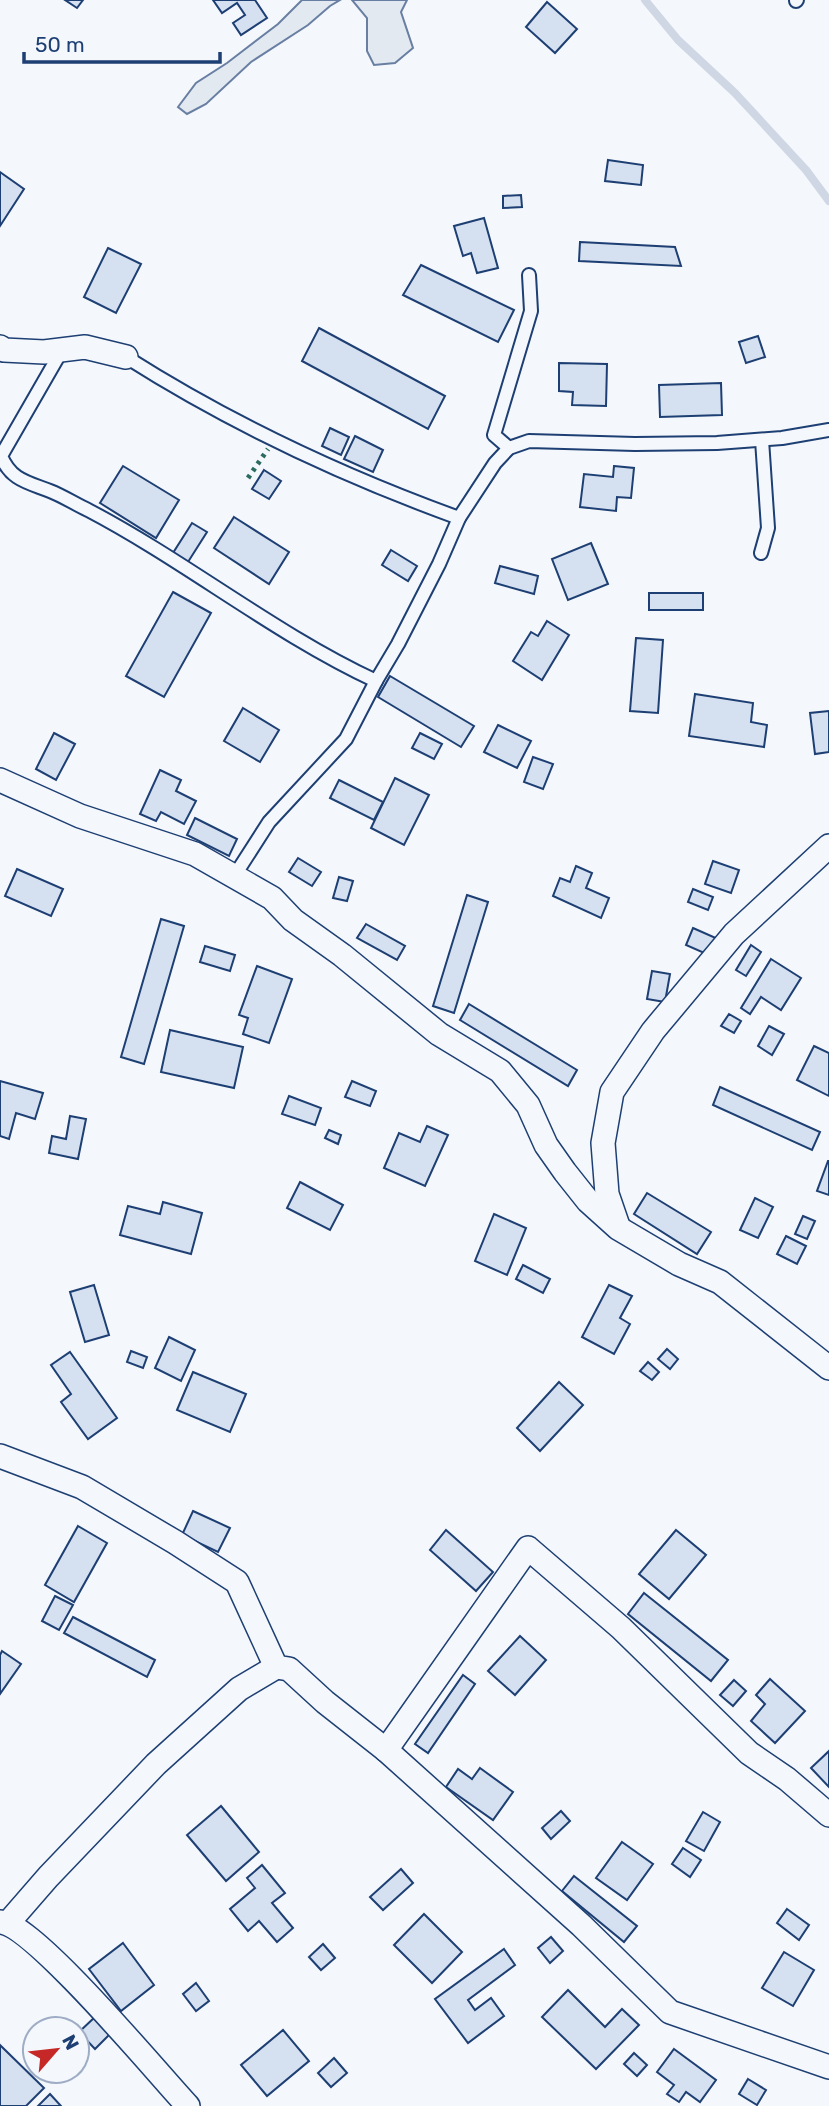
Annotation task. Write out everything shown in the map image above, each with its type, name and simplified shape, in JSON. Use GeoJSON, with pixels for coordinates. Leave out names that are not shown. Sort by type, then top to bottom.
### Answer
{"type":"FeatureCollection","features":[{"type":"Feature","properties":{"kind":"street"},"geometry":{"type":"LineString","coordinates":[[0,347],[4,350],[44,352],[85,346],[126,357]]}},
{"type":"Feature","properties":{"kind":"street"},"geometry":{"type":"LineString","coordinates":[[0,780],[80,816],[195,854],[272,898],[293,920],[342,955],[439,1034],[500,1071],[528,1105],[546,1145],[565,1172],[588,1202],[618,1228],[679,1265],[720,1282],[829,1368]]}},
{"type":"Feature","properties":{"kind":"street"},"geometry":{"type":"LineString","coordinates":[[618,1228],[607,1194],[603,1143],[612,1093],[653,1031],[734,934],[829,846]]}},
{"type":"Feature","properties":{"kind":"street"},"geometry":{"type":"LineString","coordinates":[[0,1456],[82,1487],[237,1582],[276,1667]]}},
{"type":"Feature","properties":{"kind":"street"},"geometry":{"type":"LineString","coordinates":[[386,1750],[528,1548],[621,1628],[750,1754],[787,1779],[829,1815]]}},
{"type":"Feature","properties":{"kind":"street"},"geometry":{"type":"LineString","coordinates":[[188,2106],[39,1945],[4,1922],[156,1764],[239,1689],[276,1667],[289,1670],[386,1750],[581,1925],[670,2012],[829,2067]]}},
{"type":"Feature","properties":{"kind":"lane"},"geometry":{"type":"LineString","coordinates":[[509,448],[494,435],[531,311],[528,275]]}},
{"type":"Feature","properties":{"kind":"lane"},"geometry":{"type":"LineString","coordinates":[[62,349],[1,456],[6,469],[22,481],[52,492],[109,522],[188,568],[340,664],[376,681]]}},
{"type":"Feature","properties":{"kind":"lane"},"geometry":{"type":"LineString","coordinates":[[126,357],[187,396],[280,443],[360,479],[459,517]]}},
{"type":"Feature","properties":{"kind":"lane"},"geometry":{"type":"LineString","coordinates":[[235,875],[269,822],[346,739],[403,634],[459,517],[495,463],[509,448],[529,441],[635,444],[762,440],[829,430]]}},
{"type":"Feature","properties":{"kind":"lane"},"geometry":{"type":"LineString","coordinates":[[761,552],[768,528],[762,440]]}},
{"type":"Feature","properties":{"kind":"shaded area"},"geometry":{"type":"Polygon","coordinates":[[[302,0],[340,0],[308,25],[251,62],[206,104],[187,114],[178,107],[196,83],[278,24],[302,0]]]}},
{"type":"Feature","properties":{"kind":"shaded area"},"geometry":{"type":"Polygon","coordinates":[[[352,0],[407,0],[401,12],[413,48],[395,63],[374,65],[367,51],[367,18],[352,0]]]}},
{"type":"Feature","properties":{"kind":"building"},"geometry":{"type":"Polygon","coordinates":[[[65,0],[83,0],[77,8],[65,0]]]}},
{"type":"Feature","properties":{"kind":"building"},"geometry":{"type":"Polygon","coordinates":[[[213,0],[255,0],[267,18],[241,35],[233,23],[245,15],[237,3],[222,13],[213,0]]]}},
{"type":"Feature","properties":{"kind":"building"},"geometry":{"type":"Polygon","coordinates":[[[547,2],[577,29],[555,53],[526,27],[547,2]]]}},
{"type":"Feature","properties":{"kind":"building"},"geometry":{"type":"Polygon","coordinates":[[[608,160],[643,165],[641,185],[605,181],[608,160]]]}},
{"type":"Feature","properties":{"kind":"building"},"geometry":{"type":"Polygon","coordinates":[[[0,172],[24,189],[0,226],[0,172]]]}},
{"type":"Feature","properties":{"kind":"building"},"geometry":{"type":"Polygon","coordinates":[[[521,195],[522,207],[503,208],[503,196],[521,195]]]}},
{"type":"Feature","properties":{"kind":"building"},"geometry":{"type":"Polygon","coordinates":[[[484,218],[498,268],[477,273],[471,253],[463,256],[454,226],[484,218]]]}},
{"type":"Feature","properties":{"kind":"building"},"geometry":{"type":"Polygon","coordinates":[[[580,242],[675,247],[681,266],[579,261],[580,242]]]}},
{"type":"Feature","properties":{"kind":"building"},"geometry":{"type":"Polygon","coordinates":[[[108,248],[141,264],[116,313],[84,297],[108,248]]]}},
{"type":"Feature","properties":{"kind":"building"},"geometry":{"type":"Polygon","coordinates":[[[421,265],[514,310],[498,342],[403,295],[421,265]]]}},
{"type":"Feature","properties":{"kind":"building"},"geometry":{"type":"Polygon","coordinates":[[[319,328],[445,396],[428,429],[302,361],[319,328]]]}},
{"type":"Feature","properties":{"kind":"building"},"geometry":{"type":"Polygon","coordinates":[[[758,336],[765,357],[746,363],[739,342],[758,336]]]}},
{"type":"Feature","properties":{"kind":"building"},"geometry":{"type":"Polygon","coordinates":[[[559,363],[607,364],[606,406],[572,405],[573,392],[559,391],[559,363]]]}},
{"type":"Feature","properties":{"kind":"building"},"geometry":{"type":"Polygon","coordinates":[[[721,383],[722,415],[660,417],[659,385],[721,383]]]}},
{"type":"Feature","properties":{"kind":"building"},"geometry":{"type":"Polygon","coordinates":[[[330,428],[349,437],[341,455],[322,446],[330,428]]]}},
{"type":"Feature","properties":{"kind":"building"},"geometry":{"type":"Polygon","coordinates":[[[355,436],[383,450],[373,472],[344,459],[355,436]]]}},
{"type":"Feature","properties":{"kind":"building"},"geometry":{"type":"Polygon","coordinates":[[[123,466],[179,500],[156,538],[100,503],[123,466]]]}},
{"type":"Feature","properties":{"kind":"building"},"geometry":{"type":"Polygon","coordinates":[[[614,466],[634,468],[631,498],[617,497],[616,511],[580,507],[584,474],[613,477],[614,466]]]}},
{"type":"Feature","properties":{"kind":"building"},"geometry":{"type":"Polygon","coordinates":[[[264,470],[281,481],[269,499],[252,489],[264,470]]]}},
{"type":"Feature","properties":{"kind":"building"},"geometry":{"type":"Polygon","coordinates":[[[234,517],[289,552],[269,584],[214,548],[234,517]]]}},
{"type":"Feature","properties":{"kind":"building"},"geometry":{"type":"Polygon","coordinates":[[[192,523],[207,532],[188,562],[173,553],[192,523]]]}},
{"type":"Feature","properties":{"kind":"building"},"geometry":{"type":"Polygon","coordinates":[[[591,543],[608,584],[568,600],[552,559],[591,543]]]}},
{"type":"Feature","properties":{"kind":"building"},"geometry":{"type":"Polygon","coordinates":[[[391,550],[417,566],[408,581],[382,565],[391,550]]]}},
{"type":"Feature","properties":{"kind":"building"},"geometry":{"type":"Polygon","coordinates":[[[500,566],[538,576],[534,594],[495,583],[500,566]]]}},
{"type":"Feature","properties":{"kind":"building"},"geometry":{"type":"Polygon","coordinates":[[[173,592],[211,613],[164,697],[126,676],[173,592]]]}},
{"type":"Feature","properties":{"kind":"building"},"geometry":{"type":"Polygon","coordinates":[[[649,593],[703,593],[703,610],[649,610],[649,593]]]}},
{"type":"Feature","properties":{"kind":"building"},"geometry":{"type":"Polygon","coordinates":[[[547,621],[569,635],[542,680],[513,661],[531,632],[538,636],[547,621]]]}},
{"type":"Feature","properties":{"kind":"building"},"geometry":{"type":"Polygon","coordinates":[[[636,638],[663,640],[658,713],[630,711],[636,638]]]}},
{"type":"Feature","properties":{"kind":"building"},"geometry":{"type":"Polygon","coordinates":[[[390,676],[474,726],[461,747],[378,697],[390,676]]]}},
{"type":"Feature","properties":{"kind":"building"},"geometry":{"type":"Polygon","coordinates":[[[695,694],[753,703],[751,722],[767,725],[764,747],[689,736],[695,694]]]}},
{"type":"Feature","properties":{"kind":"building"},"geometry":{"type":"Polygon","coordinates":[[[243,708],[279,730],[260,762],[224,741],[243,708]]]}},
{"type":"Feature","properties":{"kind":"building"},"geometry":{"type":"Polygon","coordinates":[[[829,711],[829,752],[815,754],[810,713],[829,711]]]}},
{"type":"Feature","properties":{"kind":"building"},"geometry":{"type":"Polygon","coordinates":[[[498,725],[531,741],[517,768],[484,752],[498,725]]]}},
{"type":"Feature","properties":{"kind":"building"},"geometry":{"type":"Polygon","coordinates":[[[54,733],[75,744],[56,780],[36,769],[54,733]]]}},
{"type":"Feature","properties":{"kind":"building"},"geometry":{"type":"Polygon","coordinates":[[[420,733],[442,744],[434,759],[412,748],[420,733]]]}},
{"type":"Feature","properties":{"kind":"building"},"geometry":{"type":"Polygon","coordinates":[[[533,757],[553,764],[543,789],[524,782],[533,757]]]}},
{"type":"Feature","properties":{"kind":"building"},"geometry":{"type":"Polygon","coordinates":[[[160,770],[181,780],[176,791],[196,801],[184,824],[161,812],[156,821],[140,814],[160,770]]]}},
{"type":"Feature","properties":{"kind":"building"},"geometry":{"type":"Polygon","coordinates":[[[395,778],[429,795],[404,845],[371,828],[395,778]]]}},
{"type":"Feature","properties":{"kind":"building"},"geometry":{"type":"Polygon","coordinates":[[[339,780],[383,802],[374,820],[330,798],[339,780]]]}},
{"type":"Feature","properties":{"kind":"building"},"geometry":{"type":"Polygon","coordinates":[[[195,818],[237,839],[229,856],[187,835],[195,818]]]}},
{"type":"Feature","properties":{"kind":"building"},"geometry":{"type":"Polygon","coordinates":[[[298,858],[321,872],[312,886],[289,872],[298,858]]]}},
{"type":"Feature","properties":{"kind":"building"},"geometry":{"type":"Polygon","coordinates":[[[713,861],[739,870],[731,893],[705,884],[713,861]]]}},
{"type":"Feature","properties":{"kind":"building"},"geometry":{"type":"Polygon","coordinates":[[[576,866],[592,873],[586,888],[609,898],[601,918],[553,896],[560,878],[570,882],[576,866]]]}},
{"type":"Feature","properties":{"kind":"building"},"geometry":{"type":"Polygon","coordinates":[[[17,869],[63,889],[51,916],[5,896],[17,869]]]}},
{"type":"Feature","properties":{"kind":"building"},"geometry":{"type":"Polygon","coordinates":[[[339,877],[353,881],[347,901],[333,898],[339,877]]]}},
{"type":"Feature","properties":{"kind":"building"},"geometry":{"type":"Polygon","coordinates":[[[693,889],[713,897],[708,910],[688,902],[693,889]]]}},
{"type":"Feature","properties":{"kind":"building"},"geometry":{"type":"Polygon","coordinates":[[[467,895],[488,902],[454,1013],[433,1006],[467,895]]]}},
{"type":"Feature","properties":{"kind":"building"},"geometry":{"type":"Polygon","coordinates":[[[161,919],[184,926],[144,1064],[121,1057],[161,919]]]}},
{"type":"Feature","properties":{"kind":"building"},"geometry":{"type":"Polygon","coordinates":[[[366,924],[405,946],[397,960],[357,938],[366,924]]]}},
{"type":"Feature","properties":{"kind":"building"},"geometry":{"type":"Polygon","coordinates":[[[693,928],[718,939],[711,956],[686,945],[693,928]]]}},
{"type":"Feature","properties":{"kind":"building"},"geometry":{"type":"Polygon","coordinates":[[[751,945],[761,952],[746,976],[736,970],[751,945]]]}},
{"type":"Feature","properties":{"kind":"building"},"geometry":{"type":"Polygon","coordinates":[[[205,946],[235,955],[230,971],[200,962],[205,946]]]}},
{"type":"Feature","properties":{"kind":"building"},"geometry":{"type":"Polygon","coordinates":[[[771,959],[801,978],[781,1010],[761,997],[750,1014],[741,1008],[771,959]]]}},
{"type":"Feature","properties":{"kind":"building"},"geometry":{"type":"Polygon","coordinates":[[[257,966],[292,979],[269,1043],[243,1034],[248,1018],[239,1015],[257,966]]]}},
{"type":"Feature","properties":{"kind":"building"},"geometry":{"type":"Polygon","coordinates":[[[652,971],[670,974],[665,1002],[647,999],[652,971]]]}},
{"type":"Feature","properties":{"kind":"building"},"geometry":{"type":"Polygon","coordinates":[[[469,1004],[577,1070],[568,1086],[460,1020],[469,1004]]]}},
{"type":"Feature","properties":{"kind":"building"},"geometry":{"type":"Polygon","coordinates":[[[729,1014],[741,1021],[734,1033],[721,1026],[729,1014]]]}},
{"type":"Feature","properties":{"kind":"building"},"geometry":{"type":"Polygon","coordinates":[[[769,1026],[784,1034],[772,1055],[758,1046],[769,1026]]]}},
{"type":"Feature","properties":{"kind":"building"},"geometry":{"type":"Polygon","coordinates":[[[170,1030],[243,1047],[234,1088],[161,1072],[170,1030]]]}},
{"type":"Feature","properties":{"kind":"building"},"geometry":{"type":"Polygon","coordinates":[[[814,1046],[829,1053],[829,1096],[797,1080],[814,1046]]]}},
{"type":"Feature","properties":{"kind":"building"},"geometry":{"type":"Polygon","coordinates":[[[0,1081],[43,1093],[35,1119],[16,1113],[9,1139],[0,1136],[0,1081]]]}},
{"type":"Feature","properties":{"kind":"building"},"geometry":{"type":"Polygon","coordinates":[[[352,1081],[376,1091],[370,1106],[345,1097],[352,1081]]]}},
{"type":"Feature","properties":{"kind":"building"},"geometry":{"type":"Polygon","coordinates":[[[720,1087],[820,1132],[812,1150],[713,1105],[720,1087]]]}},
{"type":"Feature","properties":{"kind":"building"},"geometry":{"type":"Polygon","coordinates":[[[289,1096],[321,1108],[315,1125],[282,1114],[289,1096]]]}},
{"type":"Feature","properties":{"kind":"building"},"geometry":{"type":"Polygon","coordinates":[[[70,1116],[86,1119],[78,1159],[49,1153],[52,1136],[66,1139],[70,1116]]]}},
{"type":"Feature","properties":{"kind":"building"},"geometry":{"type":"Polygon","coordinates":[[[427,1126],[448,1135],[425,1186],[384,1168],[399,1133],[420,1142],[427,1126]]]}},
{"type":"Feature","properties":{"kind":"building"},"geometry":{"type":"Polygon","coordinates":[[[329,1130],[341,1135],[338,1144],[325,1138],[329,1130]]]}},
{"type":"Feature","properties":{"kind":"building"},"geometry":{"type":"Polygon","coordinates":[[[829,1161],[829,1195],[817,1191],[829,1161]]]}},
{"type":"Feature","properties":{"kind":"building"},"geometry":{"type":"Polygon","coordinates":[[[300,1182],[343,1205],[330,1230],[287,1208],[300,1182]]]}},
{"type":"Feature","properties":{"kind":"building"},"geometry":{"type":"Polygon","coordinates":[[[647,1193],[711,1232],[697,1254],[634,1214],[647,1193]]]}},
{"type":"Feature","properties":{"kind":"building"},"geometry":{"type":"Polygon","coordinates":[[[755,1198],[773,1207],[758,1238],[740,1230],[755,1198]]]}},
{"type":"Feature","properties":{"kind":"building"},"geometry":{"type":"Polygon","coordinates":[[[163,1202],[202,1213],[191,1254],[120,1235],[128,1206],[160,1214],[163,1202]]]}},
{"type":"Feature","properties":{"kind":"building"},"geometry":{"type":"Polygon","coordinates":[[[494,1214],[526,1228],[507,1275],[475,1261],[494,1214]]]}},
{"type":"Feature","properties":{"kind":"building"},"geometry":{"type":"Polygon","coordinates":[[[803,1216],[815,1221],[807,1239],[795,1234],[803,1216]]]}},
{"type":"Feature","properties":{"kind":"building"},"geometry":{"type":"Polygon","coordinates":[[[786,1236],[806,1246],[797,1264],[777,1254],[786,1236]]]}},
{"type":"Feature","properties":{"kind":"building"},"geometry":{"type":"Polygon","coordinates":[[[523,1265],[550,1279],[543,1293],[516,1279],[523,1265]]]}},
{"type":"Feature","properties":{"kind":"building"},"geometry":{"type":"Polygon","coordinates":[[[94,1285],[109,1335],[85,1342],[70,1292],[94,1285]]]}},
{"type":"Feature","properties":{"kind":"building"},"geometry":{"type":"Polygon","coordinates":[[[609,1285],[632,1296],[620,1318],[630,1324],[614,1354],[582,1337],[609,1285]]]}},
{"type":"Feature","properties":{"kind":"building"},"geometry":{"type":"Polygon","coordinates":[[[169,1337],[195,1350],[181,1381],[155,1368],[169,1337]]]}},
{"type":"Feature","properties":{"kind":"building"},"geometry":{"type":"Polygon","coordinates":[[[667,1349],[678,1359],[670,1369],[658,1359],[667,1349]]]}},
{"type":"Feature","properties":{"kind":"building"},"geometry":{"type":"Polygon","coordinates":[[[131,1351],[147,1357],[143,1368],[127,1362],[131,1351]]]}},
{"type":"Feature","properties":{"kind":"building"},"geometry":{"type":"Polygon","coordinates":[[[70,1352],[117,1418],[88,1439],[61,1402],[71,1394],[51,1365],[70,1352]]]}},
{"type":"Feature","properties":{"kind":"building"},"geometry":{"type":"Polygon","coordinates":[[[648,1362],[659,1372],[652,1380],[640,1371],[648,1362]]]}},
{"type":"Feature","properties":{"kind":"building"},"geometry":{"type":"Polygon","coordinates":[[[193,1372],[246,1394],[230,1432],[177,1410],[193,1372]]]}},
{"type":"Feature","properties":{"kind":"building"},"geometry":{"type":"Polygon","coordinates":[[[559,1382],[583,1405],[540,1451],[517,1428],[559,1382]]]}},
{"type":"Feature","properties":{"kind":"building"},"geometry":{"type":"Polygon","coordinates":[[[193,1511],[230,1528],[218,1552],[182,1535],[193,1511]]]}},
{"type":"Feature","properties":{"kind":"building"},"geometry":{"type":"Polygon","coordinates":[[[78,1526],[107,1543],[74,1602],[45,1585],[78,1526]]]}},
{"type":"Feature","properties":{"kind":"building"},"geometry":{"type":"Polygon","coordinates":[[[446,1530],[493,1572],[476,1591],[430,1550],[446,1530]]]}},
{"type":"Feature","properties":{"kind":"building"},"geometry":{"type":"Polygon","coordinates":[[[676,1530],[706,1555],[669,1599],[639,1574],[676,1530]]]}},
{"type":"Feature","properties":{"kind":"building"},"geometry":{"type":"Polygon","coordinates":[[[644,1593],[728,1660],[711,1681],[628,1614],[644,1593]]]}},
{"type":"Feature","properties":{"kind":"building"},"geometry":{"type":"Polygon","coordinates":[[[55,1596],[73,1605],[59,1630],[42,1621],[55,1596]]]}},
{"type":"Feature","properties":{"kind":"building"},"geometry":{"type":"Polygon","coordinates":[[[73,1617],[155,1660],[147,1677],[64,1633],[73,1617]]]}},
{"type":"Feature","properties":{"kind":"building"},"geometry":{"type":"Polygon","coordinates":[[[520,1636],[546,1660],[515,1695],[488,1671],[520,1636]]]}},
{"type":"Feature","properties":{"kind":"building"},"geometry":{"type":"Polygon","coordinates":[[[2,1651],[21,1664],[0,1694],[0,1655],[2,1651]]]}},
{"type":"Feature","properties":{"kind":"building"},"geometry":{"type":"Polygon","coordinates":[[[463,1675],[475,1684],[428,1753],[415,1744],[463,1675]]]}},
{"type":"Feature","properties":{"kind":"building"},"geometry":{"type":"Polygon","coordinates":[[[770,1679],[805,1711],[775,1743],[751,1721],[765,1704],[756,1695],[770,1679]]]}},
{"type":"Feature","properties":{"kind":"building"},"geometry":{"type":"Polygon","coordinates":[[[734,1680],[746,1691],[733,1706],[720,1695],[734,1680]]]}},
{"type":"Feature","properties":{"kind":"building"},"geometry":{"type":"Polygon","coordinates":[[[829,1751],[829,1787],[811,1768],[829,1751]]]}},
{"type":"Feature","properties":{"kind":"building"},"geometry":{"type":"Polygon","coordinates":[[[480,1768],[513,1792],[493,1820],[446,1787],[458,1769],[472,1779],[480,1768]]]}},
{"type":"Feature","properties":{"kind":"building"},"geometry":{"type":"Polygon","coordinates":[[[221,1806],[259,1852],[226,1881],[187,1835],[221,1806]]]}},
{"type":"Feature","properties":{"kind":"building"},"geometry":{"type":"Polygon","coordinates":[[[561,1811],[570,1821],[551,1839],[542,1828],[561,1811]]]}},
{"type":"Feature","properties":{"kind":"building"},"geometry":{"type":"Polygon","coordinates":[[[703,1812],[720,1822],[704,1851],[686,1841],[703,1812]]]}},
{"type":"Feature","properties":{"kind":"building"},"geometry":{"type":"Polygon","coordinates":[[[622,1842],[653,1864],[627,1900],[596,1878],[622,1842]]]}},
{"type":"Feature","properties":{"kind":"building"},"geometry":{"type":"Polygon","coordinates":[[[683,1848],[701,1860],[690,1877],[672,1864],[683,1848]]]}},
{"type":"Feature","properties":{"kind":"building"},"geometry":{"type":"Polygon","coordinates":[[[262,1865],[285,1893],[272,1903],[293,1928],[277,1942],[259,1921],[248,1931],[230,1909],[255,1888],[247,1878],[262,1865]]]}},
{"type":"Feature","properties":{"kind":"building"},"geometry":{"type":"Polygon","coordinates":[[[401,1869],[413,1883],[383,1910],[370,1897],[401,1869]]]}},
{"type":"Feature","properties":{"kind":"building"},"geometry":{"type":"Polygon","coordinates":[[[574,1876],[637,1926],[624,1942],[562,1891],[574,1876]]]}},
{"type":"Feature","properties":{"kind":"building"},"geometry":{"type":"Polygon","coordinates":[[[787,1909],[809,1925],[799,1940],[777,1923],[787,1909]]]}},
{"type":"Feature","properties":{"kind":"building"},"geometry":{"type":"Polygon","coordinates":[[[424,1914],[462,1952],[432,1983],[394,1945],[424,1914]]]}},
{"type":"Feature","properties":{"kind":"building"},"geometry":{"type":"Polygon","coordinates":[[[551,1937],[563,1951],[550,1963],[538,1948],[551,1937]]]}},
{"type":"Feature","properties":{"kind":"building"},"geometry":{"type":"Polygon","coordinates":[[[123,1943],[154,1985],[121,2011],[89,1969],[123,1943]]]}},
{"type":"Feature","properties":{"kind":"building"},"geometry":{"type":"Polygon","coordinates":[[[323,1944],[335,1958],[321,1970],[309,1957],[323,1944]]]}},
{"type":"Feature","properties":{"kind":"building"},"geometry":{"type":"Polygon","coordinates":[[[504,1949],[515,1965],[468,2000],[475,2010],[491,1998],[504,2016],[468,2043],[435,1999],[504,1949]]]}},
{"type":"Feature","properties":{"kind":"building"},"geometry":{"type":"Polygon","coordinates":[[[784,1952],[814,1970],[793,2006],[762,1988],[784,1952]]]}},
{"type":"Feature","properties":{"kind":"building"},"geometry":{"type":"Polygon","coordinates":[[[196,1983],[209,2001],[196,2011],[183,1994],[196,1983]]]}},
{"type":"Feature","properties":{"kind":"building"},"geometry":{"type":"Polygon","coordinates":[[[568,1990],[605,2027],[622,2009],[639,2025],[596,2069],[542,2017],[568,1990]]]}},
{"type":"Feature","properties":{"kind":"building"},"geometry":{"type":"Polygon","coordinates":[[[95,2017],[111,2033],[95,2049],[91,2045],[91,2021],[95,2017]]]}},
{"type":"Feature","properties":{"kind":"building"},"geometry":{"type":"Polygon","coordinates":[[[283,2030],[309,2061],[267,2096],[241,2065],[283,2030]]]}},
{"type":"Feature","properties":{"kind":"building"},"geometry":{"type":"Polygon","coordinates":[[[0,2045],[21,2066],[21,2085],[41,2085],[44,2088],[26,2106],[0,2106],[0,2045]]]}},
{"type":"Feature","properties":{"kind":"building"},"geometry":{"type":"Polygon","coordinates":[[[674,2049],[716,2080],[700,2102],[686,2092],[679,2102],[667,2094],[674,2085],[657,2072],[674,2049]]]}},
{"type":"Feature","properties":{"kind":"building"},"geometry":{"type":"Polygon","coordinates":[[[634,2053],[647,2065],[637,2076],[624,2064],[634,2053]]]}},
{"type":"Feature","properties":{"kind":"building"},"geometry":{"type":"Polygon","coordinates":[[[334,2058],[347,2073],[331,2087],[318,2073],[334,2058]]]}},
{"type":"Feature","properties":{"kind":"building"},"geometry":{"type":"Polygon","coordinates":[[[748,2079],[766,2090],[757,2105],[739,2094],[748,2079]]]}},
{"type":"Feature","properties":{"kind":"building"},"geometry":{"type":"Polygon","coordinates":[[[50,2094],[61,2106],[38,2106],[50,2094]]]}},
{"type":"Feature","properties":{"kind":"waterway"},"geometry":{"type":"LineString","coordinates":[[645,0],[678,40],[735,93],[806,170],[829,201]]}},
{"type":"Feature","properties":{"kind":"hedge"},"geometry":{"type":"LineString","coordinates":[[248,478],[268,449]]}}]}
